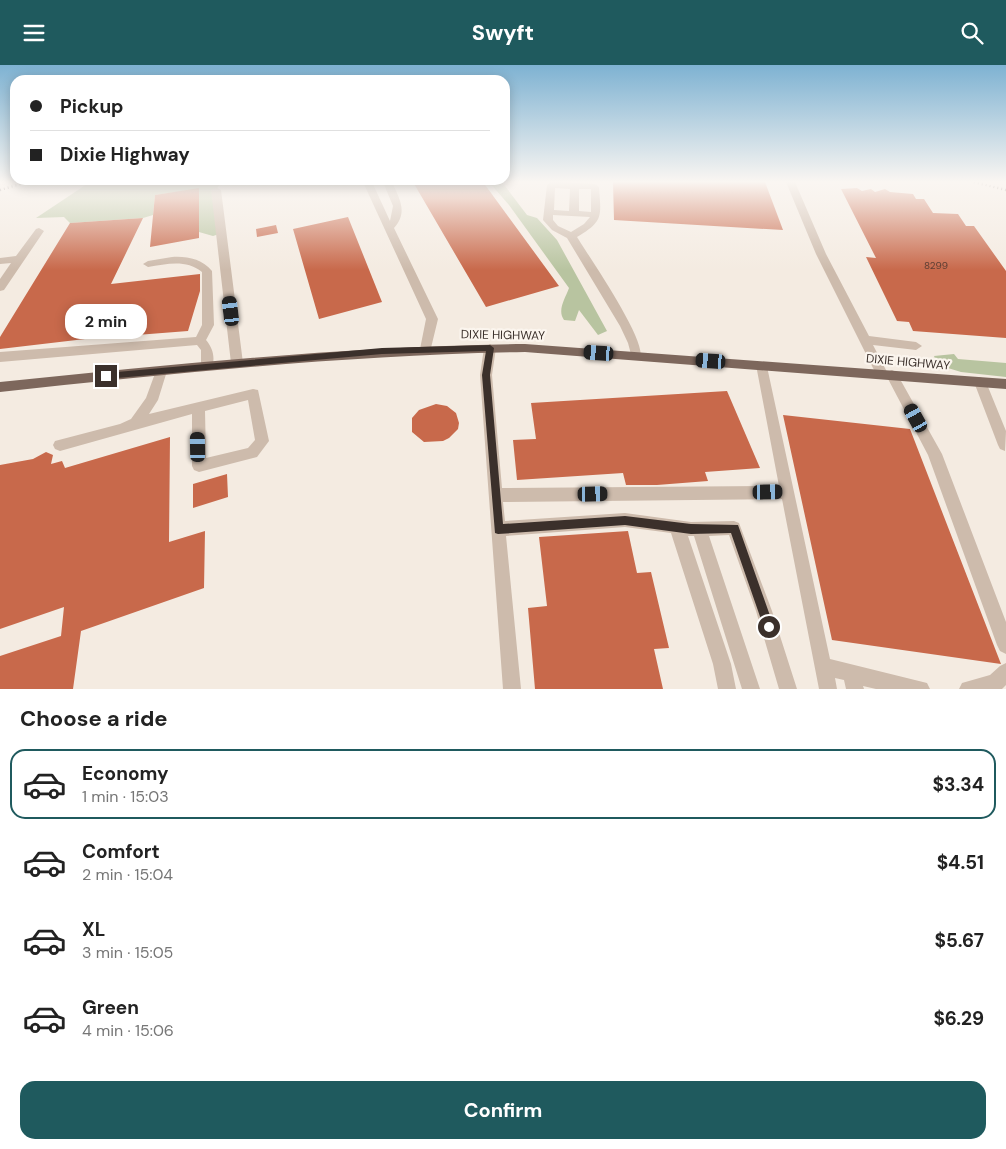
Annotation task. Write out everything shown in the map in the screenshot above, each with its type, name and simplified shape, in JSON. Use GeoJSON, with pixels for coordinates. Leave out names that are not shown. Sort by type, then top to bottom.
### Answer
{"type":"FeatureCollection","features":[{"type":"Feature","properties":{"kind":"main road","name":"DIXIE HIGHWAY"},"geometry":{"type":"LineString","coordinates":[[0,387],[237,363],[426,349],[490,348],[526,348],[636,355],[1006,384]]}},
{"type":"Feature","properties":{"kind":"street"},"geometry":{"type":"LineString","coordinates":[[219,211],[237,363]]}},
{"type":"Feature","properties":{"kind":"street"},"geometry":{"type":"LineString","coordinates":[[381,211],[432,319],[426,349]]}},
{"type":"Feature","properties":{"kind":"street"},"geometry":{"type":"LineString","coordinates":[[389,228],[398,219],[399,211]]}},
{"type":"Feature","properties":{"kind":"street"},"geometry":{"type":"LineString","coordinates":[[571,236],[592,224],[596,211]]}},
{"type":"Feature","properties":{"kind":"street"},"geometry":{"type":"LineString","coordinates":[[803,211],[821,254],[864,339],[935,454],[1006,645]]}},
{"type":"Feature","properties":{"kind":"street"},"geometry":{"type":"LineString","coordinates":[[596,215],[548,212],[548,220],[554,228],[571,236],[626,326],[634,343],[636,355]]}},
{"type":"Feature","properties":{"kind":"street"},"geometry":{"type":"LineString","coordinates":[[0,287],[39,231]]}},
{"type":"Feature","properties":{"kind":"street"},"geometry":{"type":"LineString","coordinates":[[148,264],[182,258],[201,264],[207,271],[208,325],[200,341]]}},
{"type":"Feature","properties":{"kind":"street"},"geometry":{"type":"LineString","coordinates":[[0,261],[20,259]]}},
{"type":"Feature","properties":{"kind":"street"},"geometry":{"type":"LineString","coordinates":[[864,339],[916,346]]}},
{"type":"Feature","properties":{"kind":"street"},"geometry":{"type":"LineString","coordinates":[[0,357],[200,341]]}},
{"type":"Feature","properties":{"kind":"street"},"geometry":{"type":"LineString","coordinates":[[200,341],[206,349],[207,366]]}},
{"type":"Feature","properties":{"kind":"street"},"geometry":{"type":"LineString","coordinates":[[490,348],[486,375],[512,689]]}},
{"type":"Feature","properties":{"kind":"street"},"geometry":{"type":"LineString","coordinates":[[762,365],[828,689]]}},
{"type":"Feature","properties":{"kind":"street"},"geometry":{"type":"LineString","coordinates":[[136,423],[152,401],[160,371]]}},
{"type":"Feature","properties":{"kind":"street"},"geometry":{"type":"LineString","coordinates":[[980,382],[1005,445]]}},
{"type":"Feature","properties":{"kind":"street"},"geometry":{"type":"LineString","coordinates":[[60,445],[122,429],[136,423],[198,407],[253,394],[262,441],[252,453],[199,466],[198,407]]}},
{"type":"Feature","properties":{"kind":"street"},"geometry":{"type":"LineString","coordinates":[[495,495],[788,492]]}},
{"type":"Feature","properties":{"kind":"street"},"geometry":{"type":"LineString","coordinates":[[498,529],[625,520],[699,529],[734,528],[788,689]]}},
{"type":"Feature","properties":{"kind":"street"},"geometry":{"type":"LineString","coordinates":[[678,527],[722,664],[727,689]]}},
{"type":"Feature","properties":{"kind":"street"},"geometry":{"type":"LineString","coordinates":[[699,529],[751,689]]}},
{"type":"Feature","properties":{"kind":"street"},"geometry":{"type":"LineString","coordinates":[[823,666],[853,681],[921,689]]}},
{"type":"Feature","properties":{"kind":"street"},"geometry":{"type":"LineString","coordinates":[[968,689],[995,683],[1006,672]]}},
{"type":"Feature","properties":{"kind":"green space"},"geometry":{"type":"Polygon","coordinates":[[[46,211],[153,211],[153,215],[143,218],[70,223],[64,217],[36,218],[46,211]]]}},
{"type":"Feature","properties":{"kind":"green space"},"geometry":{"type":"Polygon","coordinates":[[[199,211],[219,211],[222,233],[213,236],[199,232],[199,211]]]}},
{"type":"Feature","properties":{"kind":"green space"},"geometry":{"type":"Polygon","coordinates":[[[513,211],[524,211],[527,215],[537,218],[557,240],[607,331],[598,335],[579,310],[575,321],[564,320],[561,308],[569,288],[513,211]]]}},
{"type":"Feature","properties":{"kind":"green space"},"geometry":{"type":"Polygon","coordinates":[[[954,354],[958,359],[1006,363],[1006,377],[961,372],[938,365],[934,356],[954,354]]]}},
{"type":"Feature","properties":{"kind":"building"},"geometry":{"type":"Polygon","coordinates":[[[153,211],[199,211],[199,238],[150,247],[153,211]]]}},
{"type":"Feature","properties":{"kind":"building"},"geometry":{"type":"Polygon","coordinates":[[[430,211],[504,211],[559,286],[486,307],[430,211]]]}},
{"type":"Feature","properties":{"kind":"building"},"geometry":{"type":"Polygon","coordinates":[[[614,211],[776,211],[783,230],[614,220],[614,211]]]}},
{"type":"Feature","properties":{"kind":"building"},"geometry":{"type":"Polygon","coordinates":[[[852,211],[932,211],[933,213],[958,214],[966,226],[974,226],[1006,271],[1006,338],[913,331],[909,322],[897,321],[866,257],[876,258],[852,211]]]}},
{"type":"Feature","properties":{"kind":"building"},"geometry":{"type":"Polygon","coordinates":[[[348,217],[382,302],[319,319],[293,229],[348,217]]]}},
{"type":"Feature","properties":{"kind":"building"},"geometry":{"type":"Polygon","coordinates":[[[143,218],[111,284],[200,274],[200,291],[188,331],[85,339],[0,349],[0,337],[70,223],[143,218]]]}},
{"type":"Feature","properties":{"kind":"building"},"geometry":{"type":"Polygon","coordinates":[[[276,225],[278,233],[257,237],[256,229],[276,225]]]}},
{"type":"Feature","properties":{"kind":"building"},"geometry":{"type":"Polygon","coordinates":[[[727,391],[760,468],[705,472],[708,481],[657,485],[626,485],[623,473],[517,480],[513,440],[536,439],[531,403],[727,391]]]}},
{"type":"Feature","properties":{"kind":"building"},"geometry":{"type":"Polygon","coordinates":[[[436,404],[447,406],[456,413],[459,423],[458,429],[443,441],[424,442],[412,432],[412,418],[419,410],[436,404]]]}},
{"type":"Feature","properties":{"kind":"building"},"geometry":{"type":"Polygon","coordinates":[[[783,415],[910,429],[1001,664],[832,640],[783,415]]]}},
{"type":"Feature","properties":{"kind":"building"},"geometry":{"type":"Polygon","coordinates":[[[170,437],[169,542],[205,531],[204,588],[81,631],[73,689],[0,689],[0,656],[61,636],[64,607],[0,629],[0,465],[33,459],[46,452],[53,455],[51,464],[62,461],[65,468],[170,437]]]}},
{"type":"Feature","properties":{"kind":"building"},"geometry":{"type":"Polygon","coordinates":[[[227,474],[228,497],[193,508],[193,484],[227,474]]]}},
{"type":"Feature","properties":{"kind":"building"},"geometry":{"type":"Polygon","coordinates":[[[628,531],[637,573],[651,572],[669,648],[654,649],[663,689],[535,689],[528,608],[547,606],[539,537],[628,531]]]}},
{"type":"Feature","properties":{"kind":"route"},"geometry":{"type":"LineString","coordinates":[[106,376],[264,360],[382,351],[490,348],[486,375],[498,529],[625,520],[691,529],[734,528],[769,627]]}}]}
